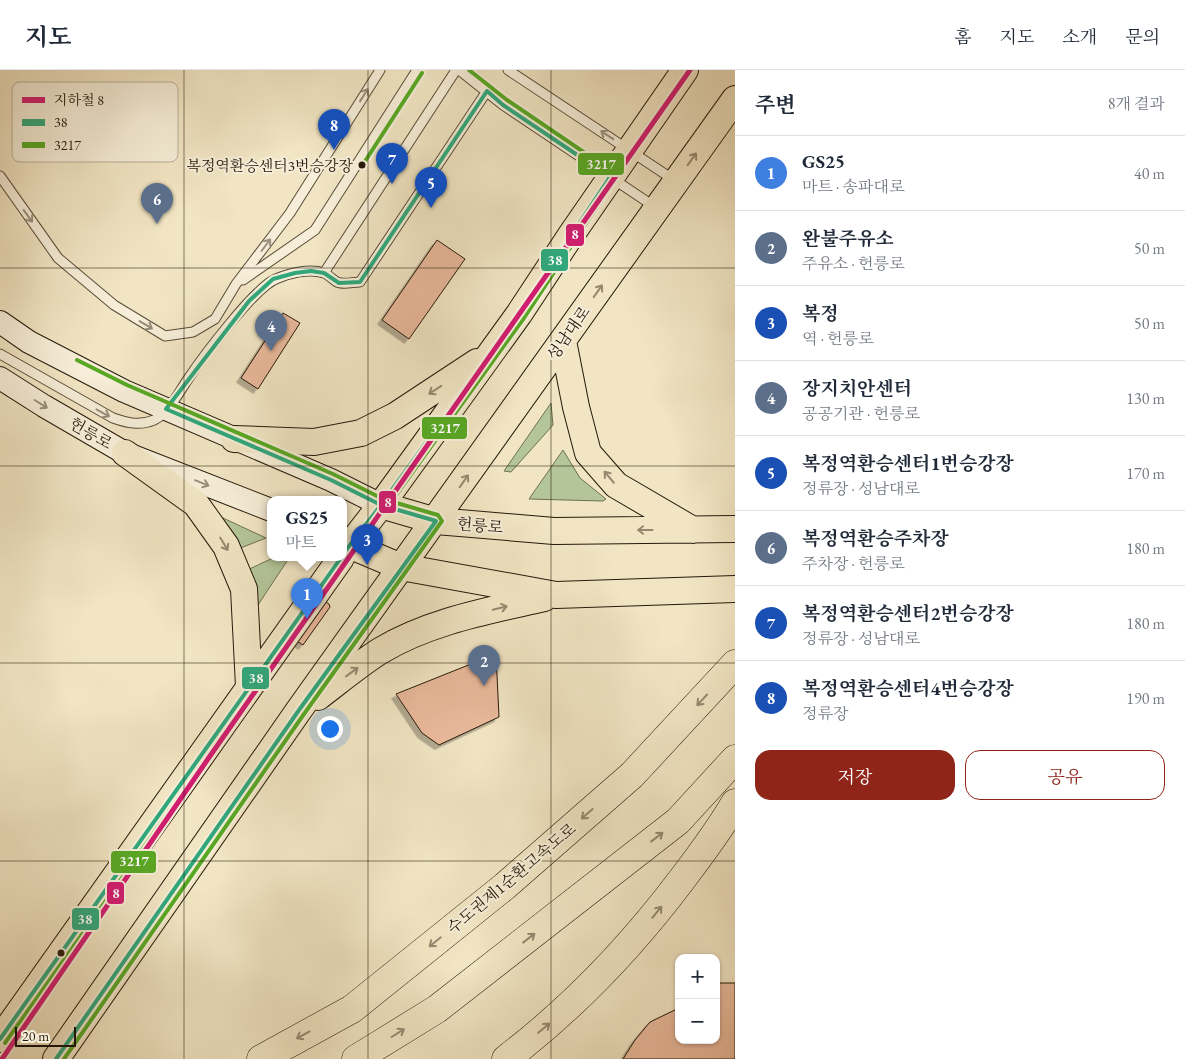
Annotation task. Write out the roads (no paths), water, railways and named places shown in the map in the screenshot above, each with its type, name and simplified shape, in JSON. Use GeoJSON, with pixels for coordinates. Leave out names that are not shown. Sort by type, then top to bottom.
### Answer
{"type":"FeatureCollection","features":[{"type":"Feature","properties":{"kind":"highway","name":"수도권제1순환고속도로"},"geometry":{"type":"LineString","coordinates":[[261,1059],[352,1009],[505,886],[632,774],[735,664]]}},
{"type":"Feature","properties":{"kind":"highway"},"geometry":{"type":"LineString","coordinates":[[356,1059],[437,1009],[678,820],[735,759]]}},
{"type":"Feature","properties":{"kind":"highway"},"geometry":{"type":"LineString","coordinates":[[506,1059],[578,997],[628,947],[701,855],[720,829],[735,803]]}},
{"type":"Feature","properties":{"kind":"main road"},"geometry":{"type":"LineString","coordinates":[[347,546],[381,505],[490,354],[685,70]]}},
{"type":"Feature","properties":{"kind":"main road","name":"성남대로"},"geometry":{"type":"LineString","coordinates":[[56,1059],[299,710],[436,521],[735,99]]}},
{"type":"Feature","properties":{"kind":"main road","name":"헌릉로"},"geometry":{"type":"LineString","coordinates":[[0,322],[29,342],[124,391],[331,480],[381,505],[436,521],[554,531],[735,529]]}},
{"type":"Feature","properties":{"kind":"main road"},"geometry":{"type":"LineString","coordinates":[[563,341],[576,407],[588,452],[616,485],[694,530]]}},
{"type":"Feature","properties":{"kind":"main road"},"geometry":{"type":"LineString","coordinates":[[234,439],[314,442],[361,433],[395,416],[490,354]]}},
{"type":"Feature","properties":{"kind":"main road","name":"헌릉로"},"geometry":{"type":"LineString","coordinates":[[0,378],[125,453],[267,508]]}},
{"type":"Feature","properties":{"kind":"main road"},"geometry":{"type":"LineString","coordinates":[[125,453],[196,504],[226,546],[244,589],[249,686]]}},
{"type":"Feature","properties":{"kind":"main road"},"geometry":{"type":"LineString","coordinates":[[347,551],[401,568],[556,595]]}},
{"type":"Feature","properties":{"kind":"main road"},"geometry":{"type":"LineString","coordinates":[[0,1039],[336,561]]}},
{"type":"Feature","properties":{"kind":"main road"},"geometry":{"type":"LineString","coordinates":[[299,710],[381,651],[433,626],[458,618],[556,595],[735,588]]}},
{"type":"Feature","properties":{"kind":"lane"},"geometry":{"type":"LineString","coordinates":[[0,176],[58,258],[114,305],[165,336],[193,332],[215,319],[236,284],[290,213],[380,70]]}},
{"type":"Feature","properties":{"kind":"lane"},"geometry":{"type":"LineString","coordinates":[[236,284],[315,230],[417,70]]}},
{"type":"Feature","properties":{"kind":"lane"},"geometry":{"type":"LineString","coordinates":[[324,273],[458,70],[503,105],[657,208]]}},
{"type":"Feature","properties":{"kind":"lane"},"geometry":{"type":"LineString","coordinates":[[508,70],[676,181]]}},
{"type":"Feature","properties":{"kind":"lane"},"geometry":{"type":"LineString","coordinates":[[0,354],[113,418],[127,423],[144,423],[156,419],[166,409],[190,375],[249,301],[274,279],[311,271],[324,273],[339,283],[360,282],[487,91]]}},
{"type":"Feature","properties":{"kind":"metro line","name":"8"},"geometry":{"type":"LineString","coordinates":[[347,560],[690,70]]}},
{"type":"Feature","properties":{"kind":"metro line","name":"8"},"geometry":{"type":"LineString","coordinates":[[2,1059],[346,561]]}},
{"type":"Feature","properties":{"kind":"place","name":"복정역환승센터4번승강장"},"geometry":{"type":"Point","coordinates":[334,150]}},
{"type":"Feature","properties":{"kind":"place","name":"복정역환승센터3번승강장"},"geometry":{"type":"Point","coordinates":[362,165]}},
{"type":"Feature","properties":{"kind":"place","name":"복정역환승센터2번승강장"},"geometry":{"type":"Point","coordinates":[392,184]}},
{"type":"Feature","properties":{"kind":"place","name":"복정역환승센터1번승강장"},"geometry":{"type":"Point","coordinates":[431,208]}},
{"type":"Feature","properties":{"kind":"place","name":"복정역환승주차장"},"geometry":{"type":"Point","coordinates":[157,224]}},
{"type":"Feature","properties":{"kind":"place","name":"장지치안센터"},"geometry":{"type":"Point","coordinates":[271,351]}},
{"type":"Feature","properties":{"kind":"place","name":"복정"},"geometry":{"type":"Point","coordinates":[367,565]}},
{"type":"Feature","properties":{"kind":"place","name":"GS25"},"geometry":{"type":"Point","coordinates":[307,619]}},
{"type":"Feature","properties":{"kind":"place","name":"완불주유소"},"geometry":{"type":"Point","coordinates":[484,686]}}]}
